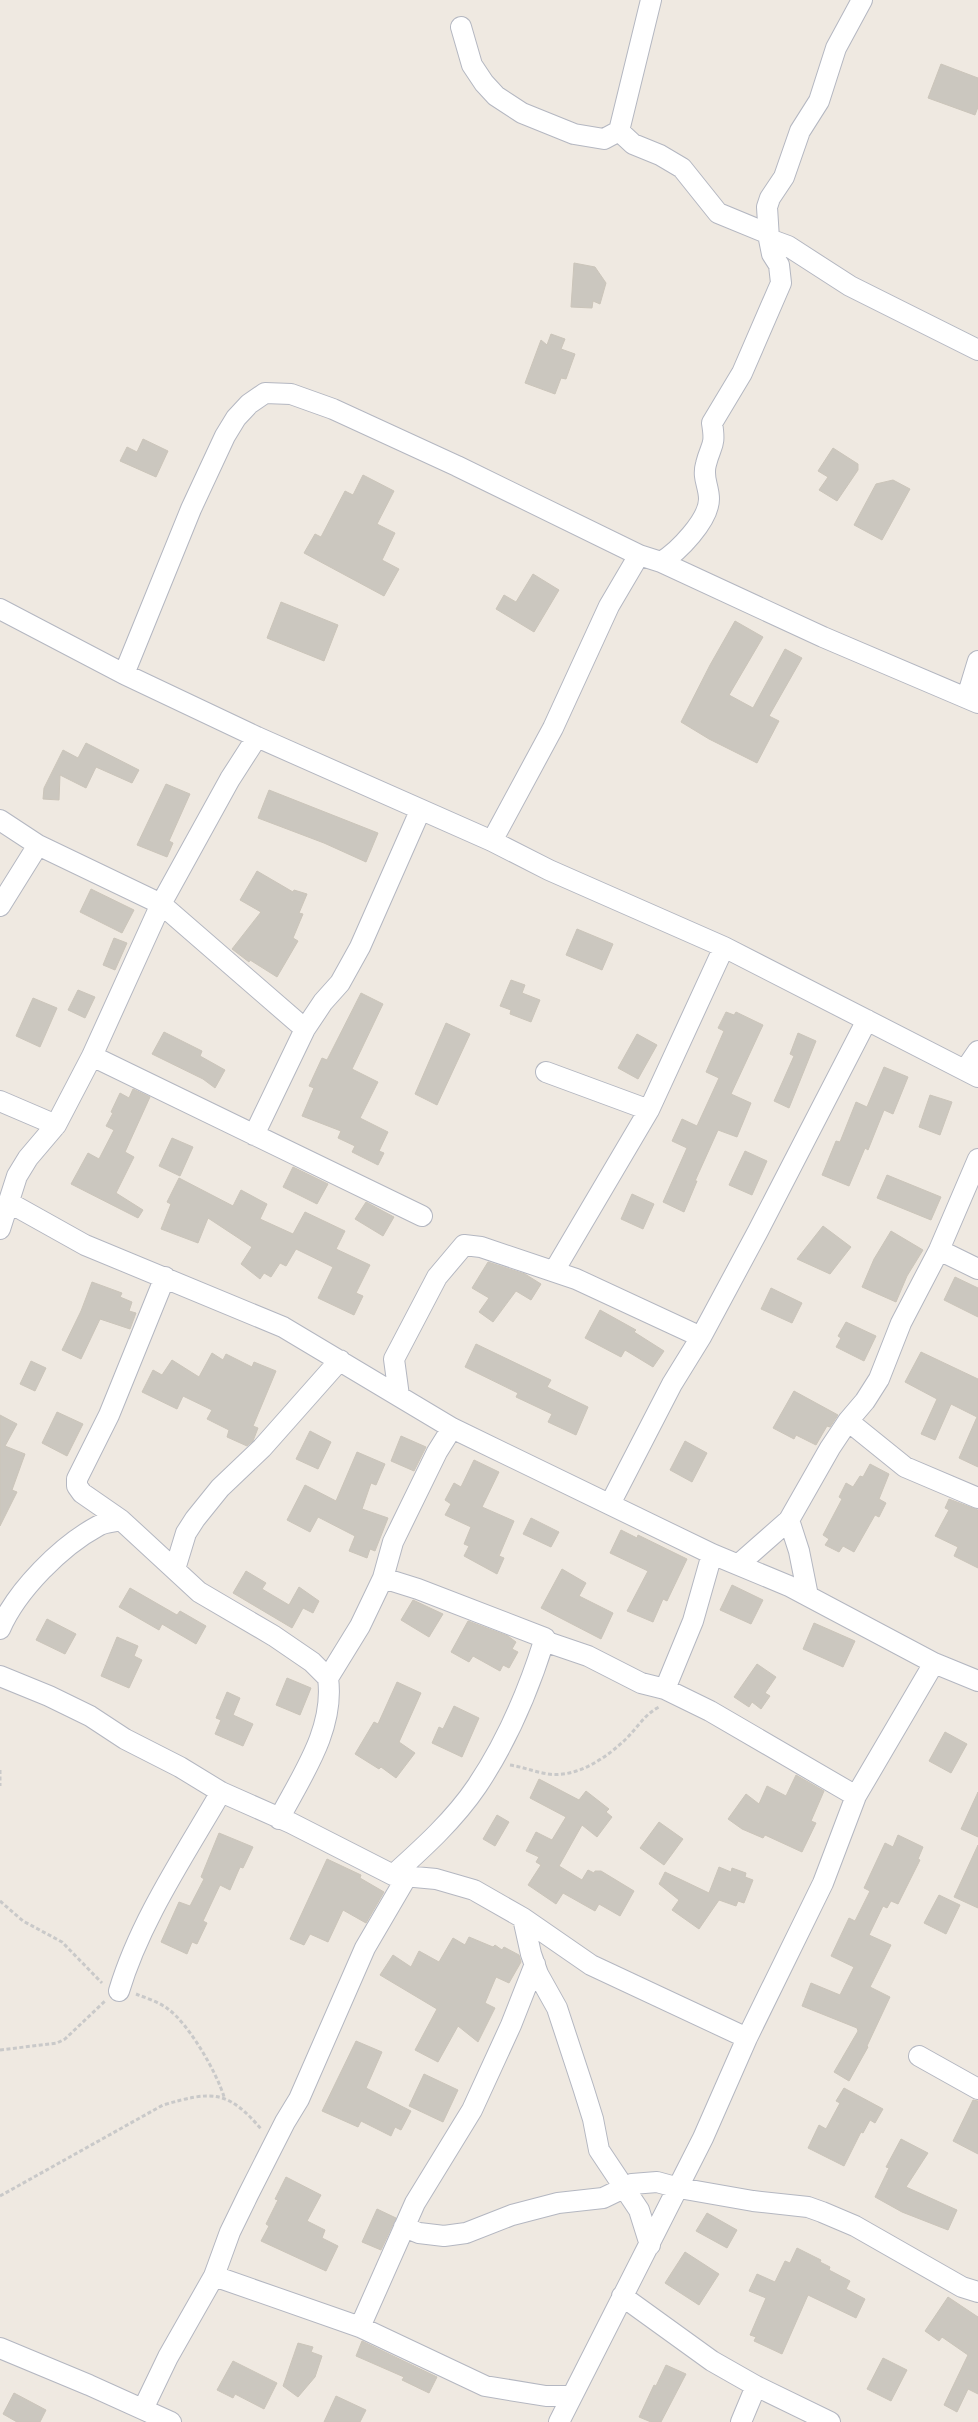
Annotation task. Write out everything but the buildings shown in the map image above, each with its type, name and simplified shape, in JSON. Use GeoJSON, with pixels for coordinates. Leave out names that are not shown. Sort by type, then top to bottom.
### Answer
{"type":"FeatureCollection","features":[{"type":"Feature","properties":{"kind":"street"},"geometry":{"type":"LineString","coordinates":[[461,27],[472,65],[484,83],[502,100],[522,113],[574,134],[604,139],[619,131],[651,0]]}},
{"type":"Feature","properties":{"kind":"street"},"geometry":{"type":"LineString","coordinates":[[661,562],[682,547],[706,510],[709,500],[705,484],[706,464],[715,439],[712,423],[742,373],[781,283],[782,274],[772,254],[769,237],[767,213],[770,198],[784,177],[800,131],[819,101],[836,48],[862,0]]}},
{"type":"Feature","properties":{"kind":"street"},"geometry":{"type":"LineString","coordinates":[[619,131],[633,144],[660,155],[682,168],[718,213],[788,246],[850,286],[978,350]]}},
{"type":"Feature","properties":{"kind":"street"},"geometry":{"type":"LineString","coordinates":[[124,674],[190,509],[225,436],[236,418],[249,404],[265,393],[291,394],[333,409],[457,466],[639,555],[661,562],[822,637],[972,700],[978,661]]}},
{"type":"Feature","properties":{"kind":"street"},"geometry":{"type":"LineString","coordinates":[[492,841],[553,728],[609,606],[639,555]]}},
{"type":"Feature","properties":{"kind":"street"},"geometry":{"type":"LineString","coordinates":[[0,609],[124,674],[258,737],[420,811],[492,841],[549,870],[724,947],[971,1074],[978,1051]]}},
{"type":"Feature","properties":{"kind":"street"},"geometry":{"type":"LineString","coordinates":[[0,1229],[17,1176],[28,1158],[56,1125],[92,1056],[161,904],[230,779],[258,737]]}},
{"type":"Feature","properties":{"kind":"street"},"geometry":{"type":"LineString","coordinates":[[254,1135],[305,1029],[322,1002],[340,983],[360,946],[420,811]]}},
{"type":"Feature","properties":{"kind":"street"},"geometry":{"type":"LineString","coordinates":[[0,820],[38,845],[161,904],[305,1029]]}},
{"type":"Feature","properties":{"kind":"street"},"geometry":{"type":"LineString","coordinates":[[0,906],[38,845]]}},
{"type":"Feature","properties":{"kind":"street"},"geometry":{"type":"LineString","coordinates":[[554,1271],[649,1110],[724,947]]}},
{"type":"Feature","properties":{"kind":"street"},"geometry":{"type":"LineString","coordinates":[[610,1504],[672,1384],[701,1337],[758,1231],[867,1020]]}},
{"type":"Feature","properties":{"kind":"street"},"geometry":{"type":"LineString","coordinates":[[92,1056],[422,1216]]}},
{"type":"Feature","properties":{"kind":"street"},"geometry":{"type":"LineString","coordinates":[[546,1072],[649,1110]]}},
{"type":"Feature","properties":{"kind":"street"},"geometry":{"type":"LineString","coordinates":[[0,1101],[56,1125]]}},
{"type":"Feature","properties":{"kind":"street"},"geometry":{"type":"LineString","coordinates":[[739,1564],[789,1520],[848,1421],[866,1401],[878,1379],[901,1323],[939,1250],[978,1159]]}},
{"type":"Feature","properties":{"kind":"street"},"geometry":{"type":"LineString","coordinates":[[8,1202],[85,1245],[283,1327],[452,1428],[712,1554],[739,1564],[808,1596],[934,1663],[978,1681]]}},
{"type":"Feature","properties":{"kind":"street"},"geometry":{"type":"LineString","coordinates":[[399,1396],[394,1359],[437,1277],[464,1245],[481,1247],[576,1279],[701,1337]]}},
{"type":"Feature","properties":{"kind":"street"},"geometry":{"type":"LineString","coordinates":[[939,1250],[978,1269]]}},
{"type":"Feature","properties":{"kind":"street"},"geometry":{"type":"LineString","coordinates":[[165,1277],[109,1414],[77,1479],[78,1486],[82,1493],[121,1520],[199,1592],[274,1636],[312,1662],[328,1678],[330,1691],[322,1737],[279,1819]]}},
{"type":"Feature","properties":{"kind":"street"},"geometry":{"type":"LineString","coordinates":[[175,1569],[186,1532],[195,1519],[220,1488],[262,1448],[340,1360]]}},
{"type":"Feature","properties":{"kind":"street"},"geometry":{"type":"LineString","coordinates":[[848,1421],[905,1467],[978,1498]]}},
{"type":"Feature","properties":{"kind":"street"},"geometry":{"type":"LineString","coordinates":[[328,1678],[360,1626],[383,1578],[393,1542],[433,1461],[452,1428]]}},
{"type":"Feature","properties":{"kind":"street"},"geometry":{"type":"LineString","coordinates":[[0,1629],[22,1593],[47,1566],[100,1524],[121,1520]]}},
{"type":"Feature","properties":{"kind":"street"},"geometry":{"type":"LineString","coordinates":[[789,1520],[801,1560],[808,1596]]}},
{"type":"Feature","properties":{"kind":"street"},"geometry":{"type":"LineString","coordinates":[[670,1692],[712,1554]]}},
{"type":"Feature","properties":{"kind":"street"},"geometry":{"type":"LineString","coordinates":[[383,1578],[418,1589],[545,1638],[544,1640],[588,1656],[641,1683],[670,1692],[747,1732],[856,1796]]}},
{"type":"Feature","properties":{"kind":"street"},"geometry":{"type":"LineString","coordinates":[[142,2409],[168,2357],[214,2276],[230,2232],[299,2099],[365,1948],[400,1876],[453,1816],[476,1787],[492,1762],[523,1702],[544,1640]]}},
{"type":"Feature","properties":{"kind":"street"},"geometry":{"type":"LineString","coordinates":[[559,2422],[679,2188],[747,2038],[823,1884],[856,1796],[934,1663]]}},
{"type":"Feature","properties":{"kind":"street"},"geometry":{"type":"LineString","coordinates":[[0,1676],[49,1696],[90,1716],[125,1739],[180,1767],[221,1792],[400,1876],[436,1879],[474,1890],[523,1918],[591,1965],[747,2038]]}},
{"type":"Feature","properties":{"kind":"street"},"geometry":{"type":"LineString","coordinates":[[113,1995],[139,1938],[221,1792]]}},
{"type":"Feature","properties":{"kind":"street"},"geometry":{"type":"LineString","coordinates":[[523,1918],[526,1941],[557,2008],[593,2119],[599,2150],[639,2210],[650,2245]]}},
{"type":"Feature","properties":{"kind":"street"},"geometry":{"type":"LineString","coordinates":[[360,2327],[415,2203],[472,2110],[511,2025],[535,1964]]}},
{"type":"Feature","properties":{"kind":"street"},"geometry":{"type":"LineString","coordinates":[[919,2056],[978,2089]]}},
{"type":"Feature","properties":{"kind":"street"},"geometry":{"type":"LineString","coordinates":[[404,2227],[419,2233],[444,2236],[466,2232],[512,2215],[558,2203],[603,2198],[639,2182],[657,2182],[679,2188],[753,2201],[808,2207],[855,2226],[962,2287],[978,2292]]}},
{"type":"Feature","properties":{"kind":"street"},"geometry":{"type":"LineString","coordinates":[[214,2276],[360,2327],[485,2386],[546,2396],[571,2396]]}},
{"type":"Feature","properties":{"kind":"street"},"geometry":{"type":"LineString","coordinates":[[622,2296],[712,2361],[756,2386],[830,2422]]}},
{"type":"Feature","properties":{"kind":"street"},"geometry":{"type":"LineString","coordinates":[[3,2356],[171,2422]]}},
{"type":"Feature","properties":{"kind":"street"},"geometry":{"type":"LineString","coordinates":[[741,2422],[756,2386]]}},
{"type":"Feature","properties":{"kind":"path"},"geometry":{"type":"LineString","coordinates":[[492,1762],[549,1774],[580,1770],[615,1748],[649,1713],[664,1705],[670,1692]]}},
{"type":"Feature","properties":{"kind":"path"},"geometry":{"type":"LineString","coordinates":[[0,1770],[0,1786]]}},
{"type":"Feature","properties":{"kind":"path"},"geometry":{"type":"LineString","coordinates":[[0,2050],[57,2043],[65,2039],[113,1995]]}},
{"type":"Feature","properties":{"kind":"path"},"geometry":{"type":"LineString","coordinates":[[0,2196],[163,2105],[192,2097],[216,2095],[229,2100],[260,2128],[274,2145]]}}]}
